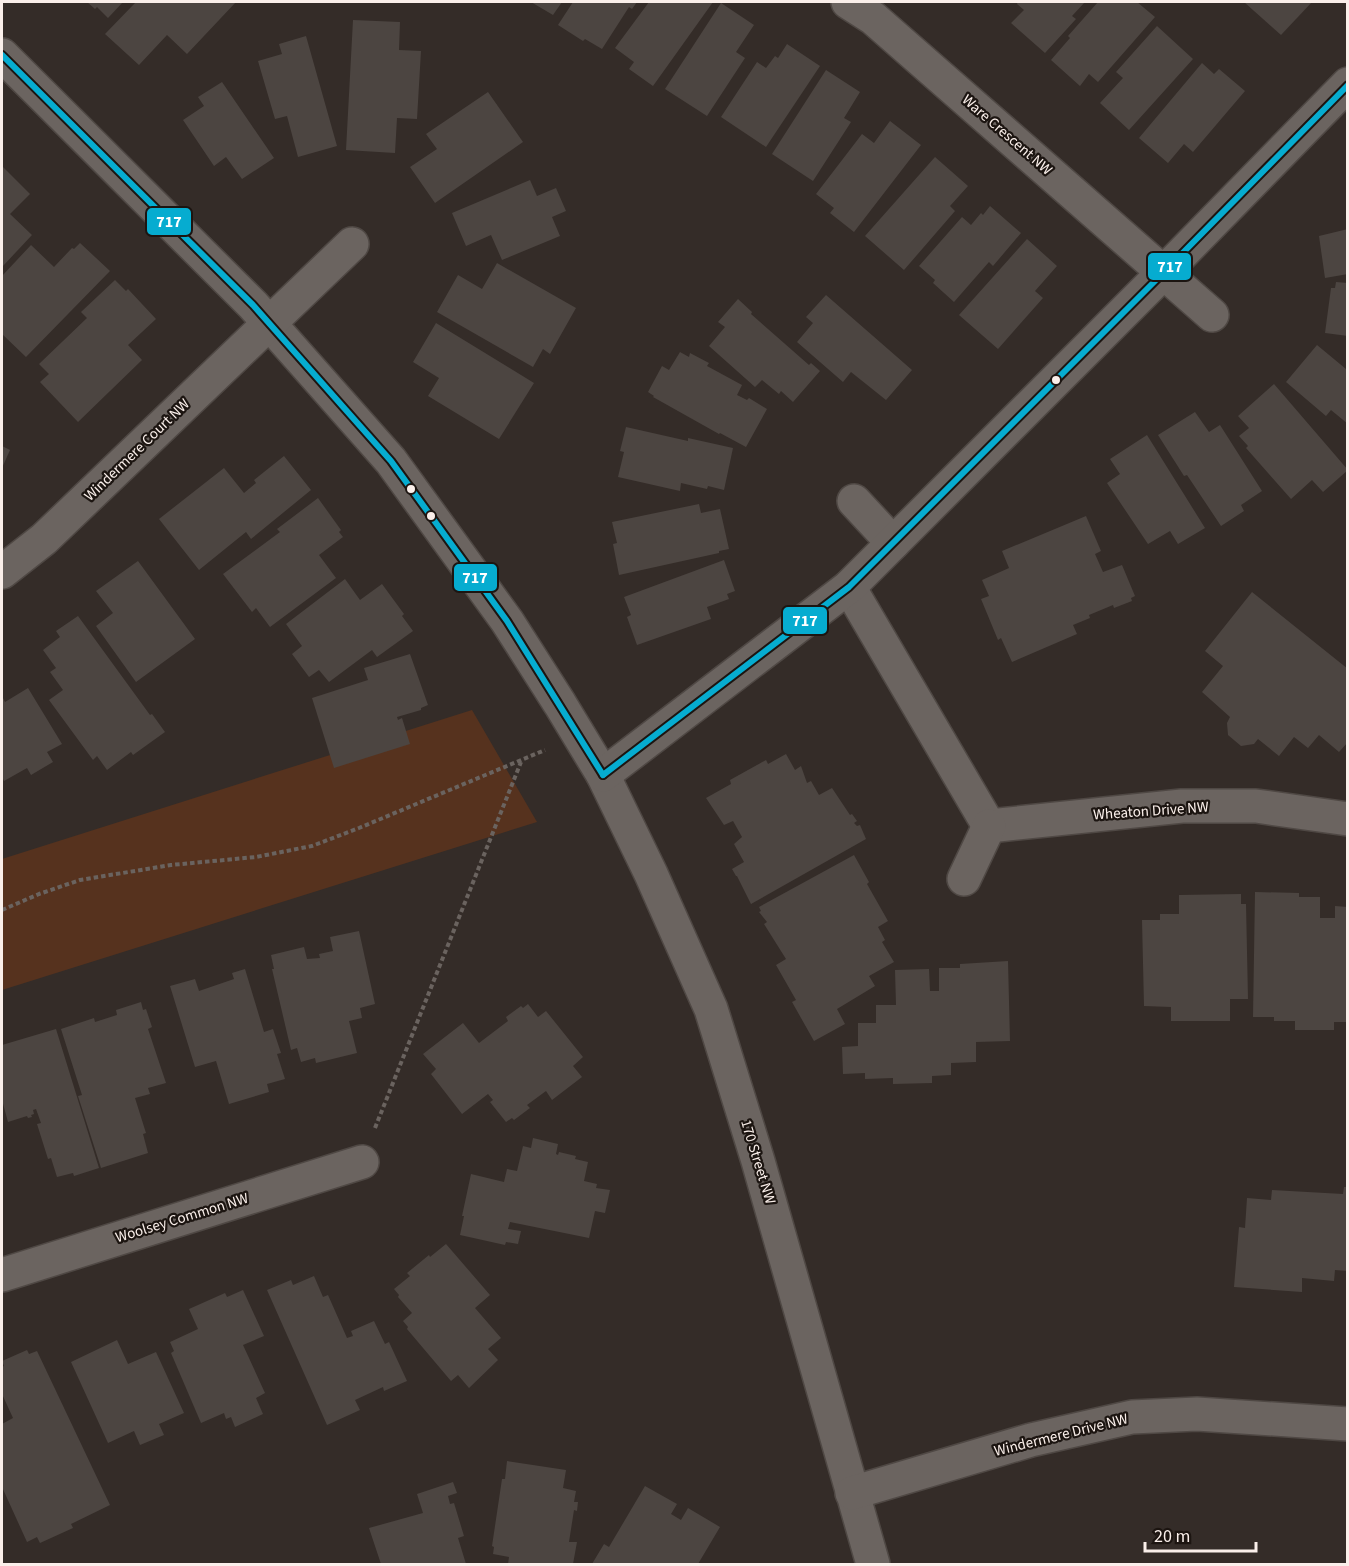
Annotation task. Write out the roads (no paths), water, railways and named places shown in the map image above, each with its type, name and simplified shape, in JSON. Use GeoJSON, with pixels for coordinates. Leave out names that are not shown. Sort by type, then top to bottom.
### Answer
{"type":"FeatureCollection","features":[{"type":"Feature","properties":{"kind":"street","name":"Ware Crescent NW"},"geometry":{"type":"LineString","coordinates":[[848,2],[873,18],[1212,315]]}},
{"type":"Feature","properties":{"kind":"street","name":"170 Street NW"},"geometry":{"type":"LineString","coordinates":[[2,55],[253,305],[392,461],[507,621],[603,775],[651,874],[711,1010],[758,1161],[873,1564]]}},
{"type":"Feature","properties":{"kind":"street"},"geometry":{"type":"LineString","coordinates":[[603,775],[849,587],[1163,273],[1347,84]]}},
{"type":"Feature","properties":{"kind":"street","name":"Windermere Court NW"},"geometry":{"type":"LineString","coordinates":[[2,572],[44,539],[352,244]]}},
{"type":"Feature","properties":{"kind":"street"},"geometry":{"type":"LineString","coordinates":[[854,501],[893,543]]}},
{"type":"Feature","properties":{"kind":"street"},"geometry":{"type":"LineString","coordinates":[[849,587],[989,826],[964,879]]}},
{"type":"Feature","properties":{"kind":"street","name":"Wheaton Drive NW"},"geometry":{"type":"LineString","coordinates":[[989,826],[1182,806],[1256,806],[1347,819]]}},
{"type":"Feature","properties":{"kind":"street","name":"Woolsey Common NW"},"geometry":{"type":"LineString","coordinates":[[2,1275],[362,1162]]}},
{"type":"Feature","properties":{"kind":"street","name":"Windermere Drive NW"},"geometry":{"type":"LineString","coordinates":[[852,1493],[1030,1440],[1132,1417],[1197,1414],[1347,1424]]}}]}
